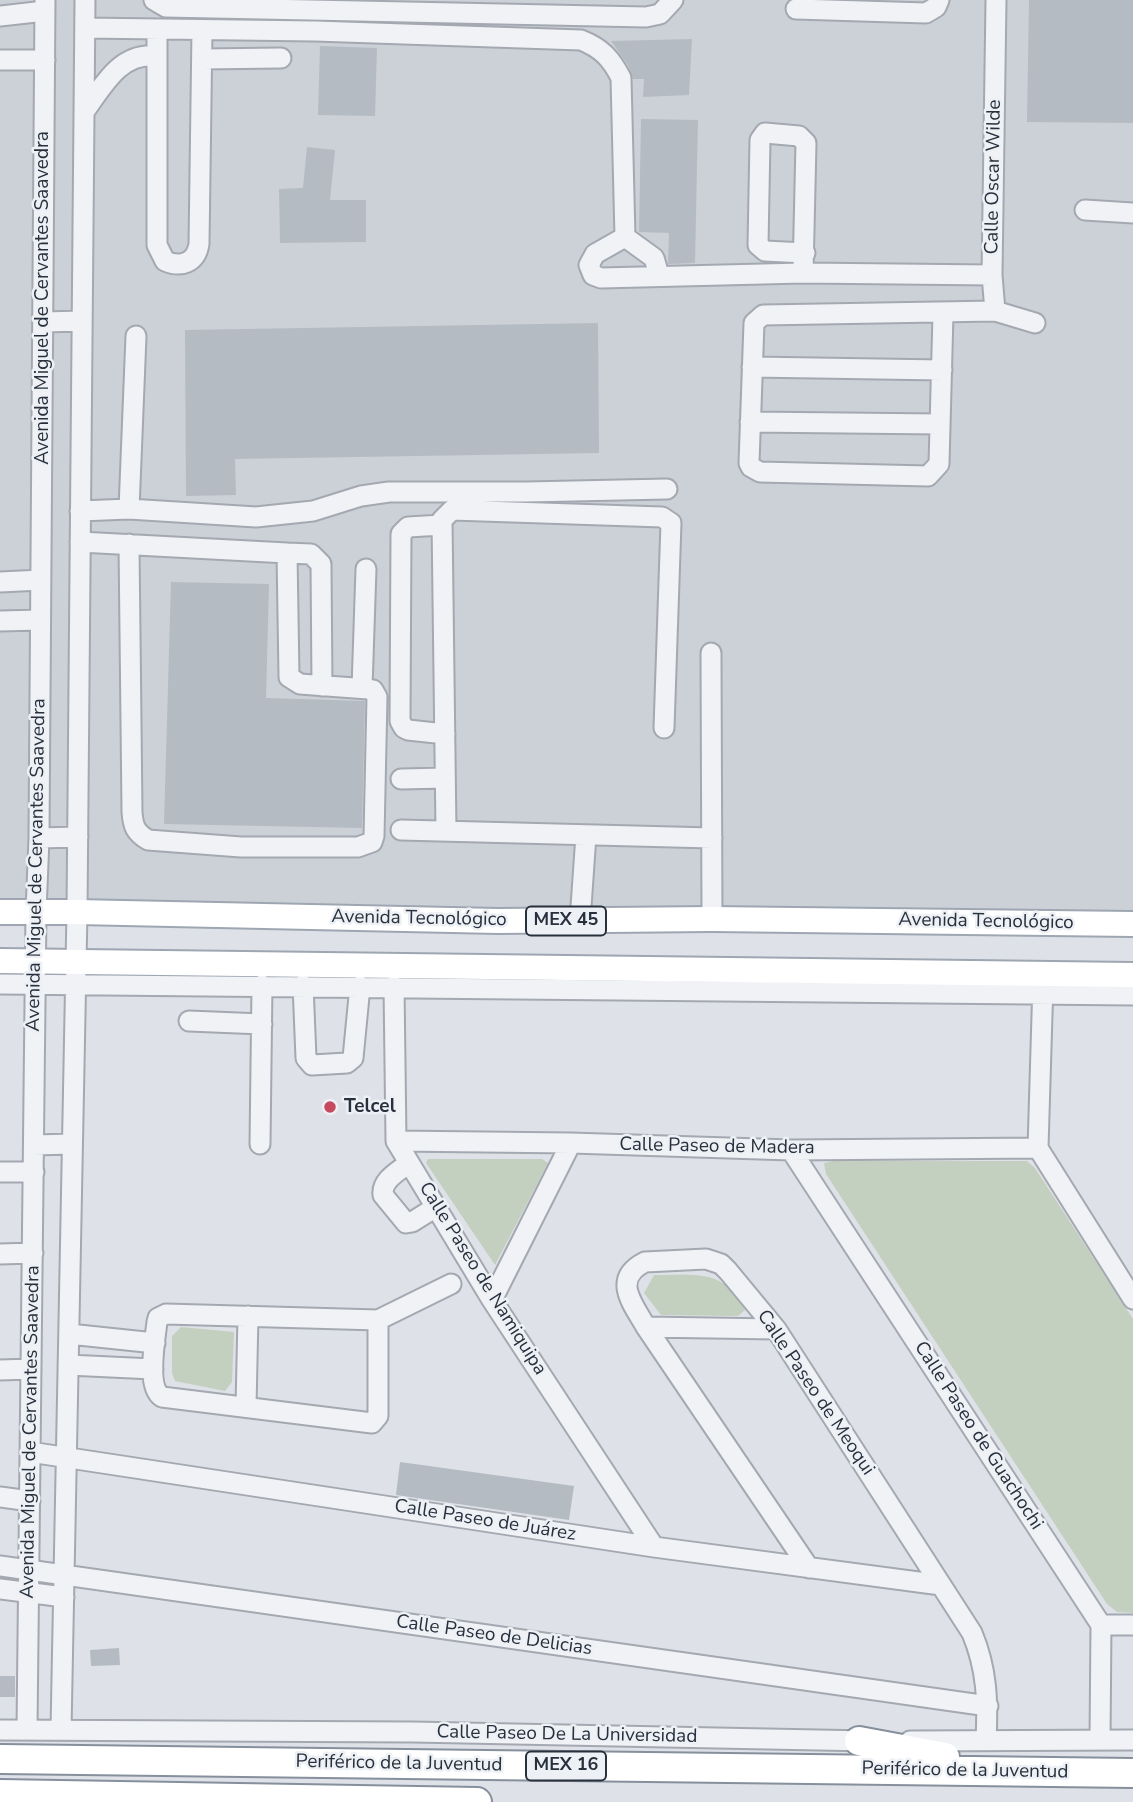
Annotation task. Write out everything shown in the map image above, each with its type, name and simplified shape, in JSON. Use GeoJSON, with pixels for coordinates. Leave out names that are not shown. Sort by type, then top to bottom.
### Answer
{"type":"FeatureCollection","features":[{"type":"Feature","properties":{"kind":"highway"},"geometry":{"type":"LineString","coordinates":[[859,1741],[1024,1772]]}},
{"type":"Feature","properties":{"kind":"highway","name":"Periférico de la Juventud"},"geometry":{"type":"LineString","coordinates":[[0,1759],[1133,1773]]}},
{"type":"Feature","properties":{"kind":"highway","name":"Periférico de la Juventud"},"geometry":{"type":"LineString","coordinates":[[0,1794],[477,1802]]}},
{"type":"Feature","properties":{"kind":"main road","name":"Avenida Tecnológico"},"geometry":{"type":"LineString","coordinates":[[0,912],[580,921],[712,919],[1133,924]]}},
{"type":"Feature","properties":{"kind":"main road"},"geometry":{"type":"LineString","coordinates":[[0,961],[36,973],[1042,984],[1133,975]]}},
{"type":"Feature","properties":{"kind":"street","name":"Avenida Miguel de Cervantes Saavedra"},"geometry":{"type":"LineString","coordinates":[[61,1730],[77,912],[85,0]]}},
{"type":"Feature","properties":{"kind":"street"},"geometry":{"type":"LineString","coordinates":[[154,0],[166,7],[216,4],[634,8],[646,17],[660,13],[673,0]]}},
{"type":"Feature","properties":{"kind":"street"},"geometry":{"type":"LineString","coordinates":[[796,9],[926,13],[936,7],[939,0]]}},
{"type":"Feature","properties":{"kind":"street","name":"Calle Oscar Wilde"},"geometry":{"type":"LineString","coordinates":[[995,311],[992,275],[996,0]]}},
{"type":"Feature","properties":{"kind":"street","name":"Avenida Miguel de Cervantes Saavedra"},"geometry":{"type":"LineString","coordinates":[[27,1730],[44,322],[45,6]]}},
{"type":"Feature","properties":{"kind":"street"},"geometry":{"type":"LineString","coordinates":[[0,16],[45,6]]}},
{"type":"Feature","properties":{"kind":"street"},"geometry":{"type":"LineString","coordinates":[[85,28],[581,40],[596,46],[614,63],[621,78],[625,237]]}},
{"type":"Feature","properties":{"kind":"street"},"geometry":{"type":"LineString","coordinates":[[157,29],[156,245],[161,256],[171,264],[189,263],[198,254],[200,244],[202,30]]}},
{"type":"Feature","properties":{"kind":"street"},"geometry":{"type":"LineString","coordinates":[[84,112],[122,64],[139,55],[156,56]]}},
{"type":"Feature","properties":{"kind":"street"},"geometry":{"type":"LineString","coordinates":[[202,59],[281,58]]}},
{"type":"Feature","properties":{"kind":"street"},"geometry":{"type":"LineString","coordinates":[[0,60],[45,60]]}},
{"type":"Feature","properties":{"kind":"street"},"geometry":{"type":"LineString","coordinates":[[765,133],[799,136],[806,143],[804,263],[765,251],[758,245],[760,140],[765,133]]}},
{"type":"Feature","properties":{"kind":"street"},"geometry":{"type":"LineString","coordinates":[[1084,210],[1133,213]]}},
{"type":"Feature","properties":{"kind":"street"},"geometry":{"type":"LineString","coordinates":[[625,237],[595,254],[589,265],[593,275],[601,278],[659,275],[804,263],[992,275]]}},
{"type":"Feature","properties":{"kind":"street"},"geometry":{"type":"LineString","coordinates":[[625,237],[654,258],[659,275]]}},
{"type":"Feature","properties":{"kind":"street"},"geometry":{"type":"LineString","coordinates":[[943,314],[939,464],[928,476],[760,472],[751,467],[754,323],[763,315],[943,314],[995,311],[1035,323]]}},
{"type":"Feature","properties":{"kind":"street"},"geometry":{"type":"LineString","coordinates":[[44,322],[82,321]]}},
{"type":"Feature","properties":{"kind":"street"},"geometry":{"type":"LineString","coordinates":[[129,509],[136,336]]}},
{"type":"Feature","properties":{"kind":"street"},"geometry":{"type":"LineString","coordinates":[[752,368],[942,370]]}},
{"type":"Feature","properties":{"kind":"street"},"geometry":{"type":"LineString","coordinates":[[750,422],[940,424]]}},
{"type":"Feature","properties":{"kind":"street"},"geometry":{"type":"LineString","coordinates":[[80,511],[129,509],[256,517],[313,511],[361,496],[389,492],[667,489]]}},
{"type":"Feature","properties":{"kind":"street"},"geometry":{"type":"LineString","coordinates":[[446,831],[442,525],[445,515],[452,510],[668,519],[664,728]]}},
{"type":"Feature","properties":{"kind":"street"},"geometry":{"type":"LineString","coordinates":[[442,525],[408,527],[401,534],[400,721],[408,730],[445,734]]}},
{"type":"Feature","properties":{"kind":"street"},"geometry":{"type":"LineString","coordinates":[[80,542],[311,554],[321,564],[322,686]]}},
{"type":"Feature","properties":{"kind":"street"},"geometry":{"type":"LineString","coordinates":[[129,544],[132,812],[133,826],[139,834],[148,839],[241,847],[367,846],[374,836],[378,700],[373,690],[300,684],[289,677],[287,553]]}},
{"type":"Feature","properties":{"kind":"street"},"geometry":{"type":"LineString","coordinates":[[362,688],[366,569]]}},
{"type":"Feature","properties":{"kind":"street"},"geometry":{"type":"LineString","coordinates":[[0,582],[41,580]]}},
{"type":"Feature","properties":{"kind":"street"},"geometry":{"type":"LineString","coordinates":[[0,621],[40,620]]}},
{"type":"Feature","properties":{"kind":"street"},"geometry":{"type":"LineString","coordinates":[[711,653],[712,919]]}},
{"type":"Feature","properties":{"kind":"street"},"geometry":{"type":"LineString","coordinates":[[401,779],[445,778]]}},
{"type":"Feature","properties":{"kind":"street"},"geometry":{"type":"LineString","coordinates":[[401,830],[712,838]]}},
{"type":"Feature","properties":{"kind":"street"},"geometry":{"type":"LineString","coordinates":[[580,921],[586,835]]}},
{"type":"Feature","properties":{"kind":"street"},"geometry":{"type":"LineString","coordinates":[[38,838],[78,837]]}},
{"type":"Feature","properties":{"kind":"street"},"geometry":{"type":"LineString","coordinates":[[75,972],[262,985],[1042,984],[1133,995]]}},
{"type":"Feature","properties":{"kind":"street"},"geometry":{"type":"LineString","coordinates":[[0,984],[36,973]]}},
{"type":"Feature","properties":{"kind":"street"},"geometry":{"type":"LineString","coordinates":[[1042,984],[1038,1148],[1133,1299]]}},
{"type":"Feature","properties":{"kind":"street"},"geometry":{"type":"LineString","coordinates":[[260,1144],[262,985]]}},
{"type":"Feature","properties":{"kind":"street"},"geometry":{"type":"LineString","coordinates":[[303,985],[306,1058],[312,1065],[347,1063],[353,1058],[359,986]]}},
{"type":"Feature","properties":{"kind":"street","name":"Calle Paseo de Namiquipa"},"geometry":{"type":"LineString","coordinates":[[394,986],[396,1141],[492,1300],[654,1547]]}},
{"type":"Feature","properties":{"kind":"street"},"geometry":{"type":"LineString","coordinates":[[189,1021],[262,1024]]}},
{"type":"Feature","properties":{"kind":"street","name":"Calle Paseo de Madera"},"geometry":{"type":"LineString","coordinates":[[396,1141],[791,1150],[1038,1148]]}},
{"type":"Feature","properties":{"kind":"street"},"geometry":{"type":"LineString","coordinates":[[492,1300],[571,1143]]}},
{"type":"Feature","properties":{"kind":"street"},"geometry":{"type":"LineString","coordinates":[[34,1145],[72,1144]]}},
{"type":"Feature","properties":{"kind":"street","name":"Calle Paseo de Guachochi"},"geometry":{"type":"LineString","coordinates":[[791,1150],[1101,1625]]}},
{"type":"Feature","properties":{"kind":"street"},"geometry":{"type":"LineString","coordinates":[[409,1163],[385,1182],[383,1195],[406,1223],[436,1207]]}},
{"type":"Feature","properties":{"kind":"street"},"geometry":{"type":"LineString","coordinates":[[0,1172],[34,1172]]}},
{"type":"Feature","properties":{"kind":"street"},"geometry":{"type":"LineString","coordinates":[[0,1254],[33,1253]]}},
{"type":"Feature","properties":{"kind":"street","name":"Calle Paseo de Meoqui"},"geometry":{"type":"LineString","coordinates":[[809,1568],[646,1327],[627,1293],[626,1285],[632,1271],[645,1262],[706,1259],[721,1264],[776,1329],[972,1633],[980,1651],[987,1686],[986,1740]]}},
{"type":"Feature","properties":{"kind":"street"},"geometry":{"type":"LineString","coordinates":[[378,1320],[378,1416],[372,1423],[162,1397],[154,1388],[153,1369],[159,1318],[166,1314],[378,1320],[451,1284]]}},
{"type":"Feature","properties":{"kind":"street"},"geometry":{"type":"LineString","coordinates":[[246,1406],[248,1316]]}},
{"type":"Feature","properties":{"kind":"street"},"geometry":{"type":"LineString","coordinates":[[646,1327],[776,1329]]}},
{"type":"Feature","properties":{"kind":"street"},"geometry":{"type":"LineString","coordinates":[[69,1335],[155,1343]]}},
{"type":"Feature","properties":{"kind":"street"},"geometry":{"type":"LineString","coordinates":[[68,1365],[153,1369]]}},
{"type":"Feature","properties":{"kind":"street"},"geometry":{"type":"LineString","coordinates":[[0,1370],[31,1369]]}},
{"type":"Feature","properties":{"kind":"street","name":"Calle Paseo de Juárez"},"geometry":{"type":"LineString","coordinates":[[30,1452],[654,1547],[941,1585]]}},
{"type":"Feature","properties":{"kind":"street"},"geometry":{"type":"LineString","coordinates":[[0,1497],[30,1501]]}},
{"type":"Feature","properties":{"kind":"street","name":"Calle Paseo de Delicias"},"geometry":{"type":"LineString","coordinates":[[0,1566],[988,1706]]}},
{"type":"Feature","properties":{"kind":"street"},"geometry":{"type":"LineString","coordinates":[[0,1589],[64,1597]]}},
{"type":"Feature","properties":{"kind":"street"},"geometry":{"type":"LineString","coordinates":[[1100,1740],[1101,1625],[1133,1625]]}},
{"type":"Feature","properties":{"kind":"street","name":"Calle Paseo De La Universidad"},"geometry":{"type":"LineString","coordinates":[[0,1730],[414,1732],[859,1741],[1133,1740]]}},
{"type":"Feature","properties":{"kind":"shaded area"},"geometry":{"type":"Polygon","coordinates":[[[0,0],[1133,0],[1133,917],[0,909],[0,0]]]}},
{"type":"Feature","properties":{"kind":"green space"},"geometry":{"type":"Polygon","coordinates":[[[428,1159],[542,1159],[548,1163],[495,1265],[426,1163],[428,1159]]]}},
{"type":"Feature","properties":{"kind":"green space"},"geometry":{"type":"Polygon","coordinates":[[[1027,1161],[1035,1168],[1133,1319],[1133,1613],[1117,1612],[1107,1604],[826,1174],[824,1163],[1027,1161]]]}},
{"type":"Feature","properties":{"kind":"green space"},"geometry":{"type":"Polygon","coordinates":[[[654,1275],[695,1275],[718,1280],[737,1296],[745,1310],[738,1316],[661,1315],[644,1293],[654,1275]]]}},
{"type":"Feature","properties":{"kind":"green space"},"geometry":{"type":"Polygon","coordinates":[[[181,1327],[234,1332],[232,1382],[225,1391],[175,1381],[172,1373],[172,1336],[181,1327]]]}},
{"type":"Feature","properties":{"kind":"building"},"geometry":{"type":"Polygon","coordinates":[[[1029,0],[1133,0],[1133,123],[1027,122],[1029,0]]]}},
{"type":"Feature","properties":{"kind":"building"},"geometry":{"type":"Polygon","coordinates":[[[692,39],[689,95],[643,97],[644,79],[633,79],[628,65],[611,41],[692,39]]]}},
{"type":"Feature","properties":{"kind":"building"},"geometry":{"type":"Polygon","coordinates":[[[320,46],[377,48],[375,116],[318,115],[320,46]]]}},
{"type":"Feature","properties":{"kind":"building"},"geometry":{"type":"Polygon","coordinates":[[[641,119],[698,120],[695,263],[668,264],[669,233],[639,232],[641,119]]]}},
{"type":"Feature","properties":{"kind":"building"},"geometry":{"type":"Polygon","coordinates":[[[307,147],[335,150],[330,200],[366,200],[366,242],[280,243],[279,189],[303,188],[307,147]]]}},
{"type":"Feature","properties":{"kind":"building"},"geometry":{"type":"Polygon","coordinates":[[[598,323],[599,453],[235,459],[236,495],[186,496],[185,330],[598,323]]]}},
{"type":"Feature","properties":{"kind":"building"},"geometry":{"type":"Polygon","coordinates":[[[171,582],[269,584],[266,698],[365,701],[362,828],[164,824],[171,582]]]}},
{"type":"Feature","properties":{"kind":"building"},"geometry":{"type":"Polygon","coordinates":[[[400,1462],[574,1486],[569,1520],[396,1495],[400,1462]]]}},
{"type":"Feature","properties":{"kind":"building"},"geometry":{"type":"Polygon","coordinates":[[[119,1648],[120,1665],[91,1666],[90,1650],[119,1648]]]}},
{"type":"Feature","properties":{"kind":"building"},"geometry":{"type":"Polygon","coordinates":[[[0,1676],[15,1676],[15,1697],[0,1697],[0,1676]]]}},
{"type":"Feature","properties":{"kind":"place","name":"Telcel"},"geometry":{"type":"Point","coordinates":[330,1107]}}]}
